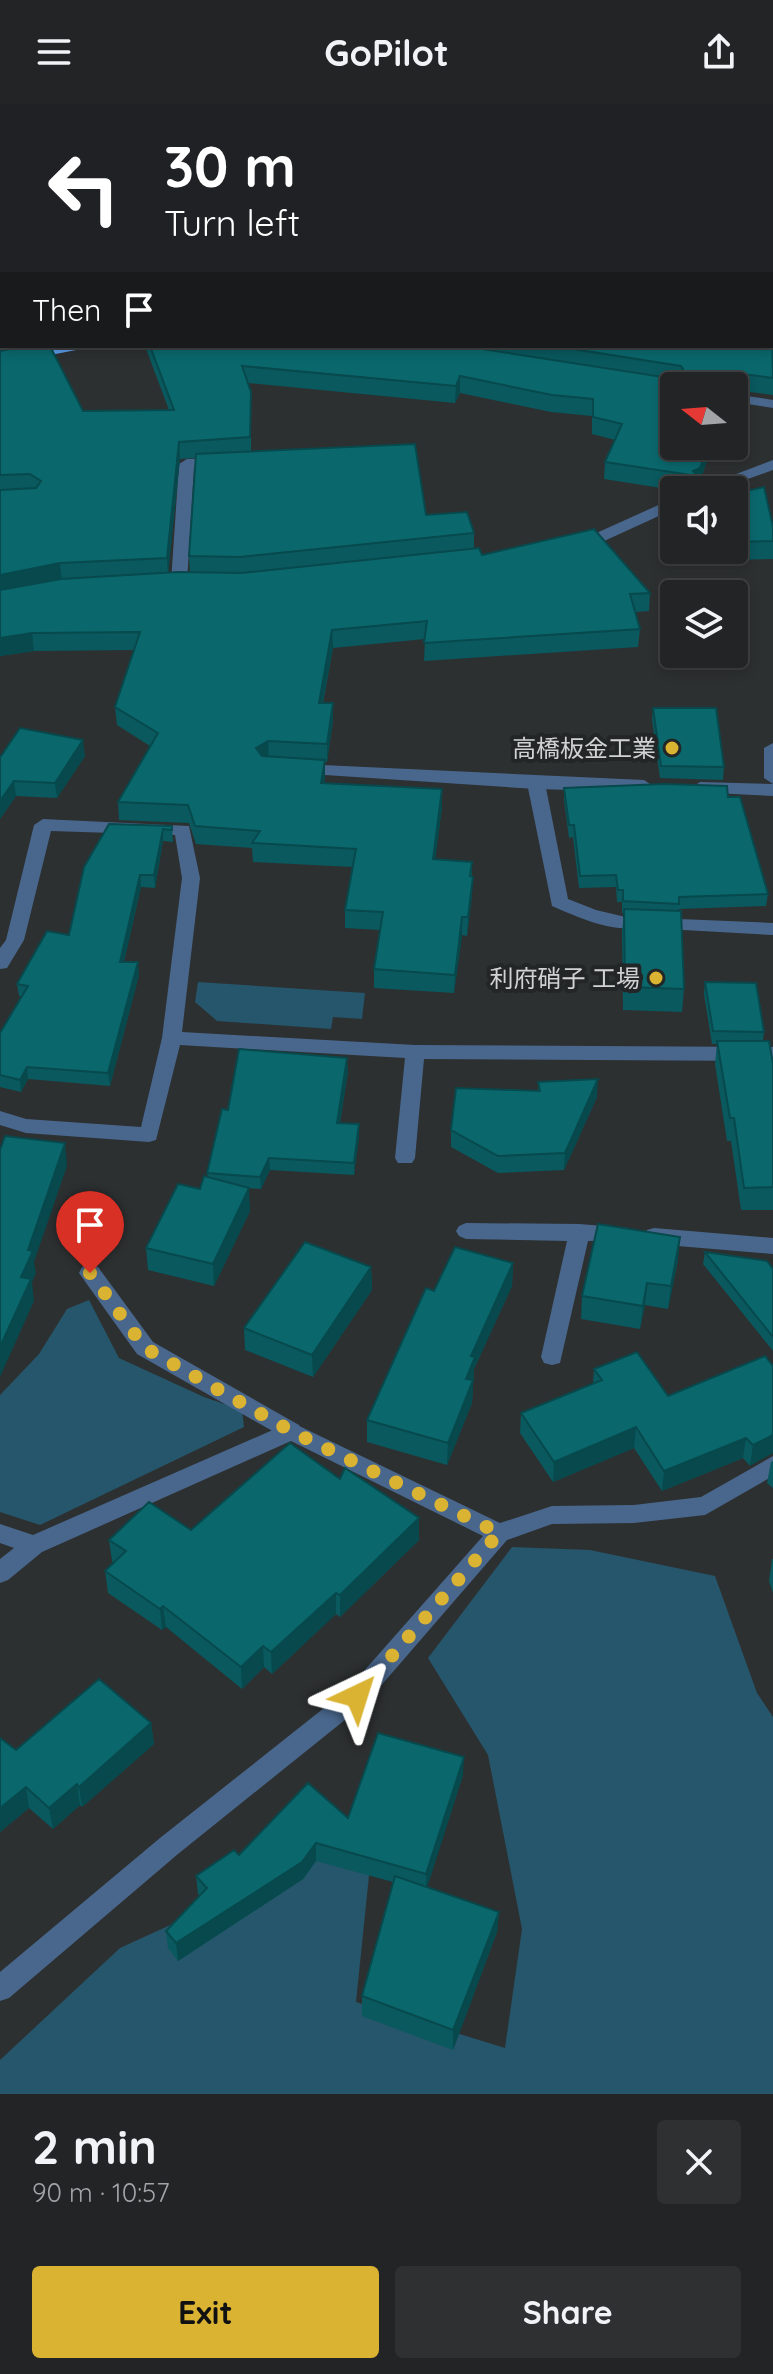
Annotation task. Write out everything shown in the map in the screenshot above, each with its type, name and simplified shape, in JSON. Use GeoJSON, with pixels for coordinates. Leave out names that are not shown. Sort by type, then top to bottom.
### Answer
{"type":"FeatureCollection","features":[{"type":"Feature","properties":{"kind":"main road"},"geometry":{"type":"LineString","coordinates":[[0,361],[66,348]]}},
{"type":"Feature","properties":{"kind":"street"},"geometry":{"type":"LineString","coordinates":[[748,400],[773,404]]}},
{"type":"Feature","properties":{"kind":"street"},"geometry":{"type":"LineString","coordinates":[[179,582],[187,464],[234,462]]}},
{"type":"Feature","properties":{"kind":"street"},"geometry":{"type":"LineString","coordinates":[[742,476],[773,465]]}},
{"type":"Feature","properties":{"kind":"street"},"geometry":{"type":"LineString","coordinates":[[552,548],[596,539],[660,509]]}},
{"type":"Feature","properties":{"kind":"street"},"geometry":{"type":"LineString","coordinates":[[773,748],[773,778]]}},
{"type":"Feature","properties":{"kind":"street"},"geometry":{"type":"LineString","coordinates":[[285,768],[536,783],[773,790]]}},
{"type":"Feature","properties":{"kind":"street"},"geometry":{"type":"LineString","coordinates":[[536,783],[559,902],[591,915],[627,923],[773,929]]}},
{"type":"Feature","properties":{"kind":"street"},"geometry":{"type":"LineString","coordinates":[[0,963],[15,940],[43,825],[183,830],[191,878],[172,1038],[149,1135],[26,1126],[0,1118]]}},
{"type":"Feature","properties":{"kind":"street"},"geometry":{"type":"LineString","coordinates":[[172,1038],[415,1052],[773,1054]]}},
{"type":"Feature","properties":{"kind":"street"},"geometry":{"type":"LineString","coordinates":[[405,1158],[415,1052]]}},
{"type":"Feature","properties":{"kind":"street"},"geometry":{"type":"LineString","coordinates":[[466,1231],[579,1232],[773,1246]]}},
{"type":"Feature","properties":{"kind":"street"},"geometry":{"type":"LineString","coordinates":[[552,1357],[579,1232]]}},
{"type":"Feature","properties":{"kind":"street"},"geometry":{"type":"LineString","coordinates":[[90,1273],[145,1348],[291,1431],[499,1533]]}},
{"type":"Feature","properties":{"kind":"street"},"geometry":{"type":"LineString","coordinates":[[0,1573],[34,1545],[291,1431]]}},
{"type":"Feature","properties":{"kind":"street"},"geometry":{"type":"LineString","coordinates":[[0,1989],[169,1846],[357,1696],[499,1533],[552,1515],[634,1514],[705,1506],[753,1480],[773,1465]]}},
{"type":"Feature","properties":{"kind":"street"},"geometry":{"type":"LineString","coordinates":[[0,1533],[34,1545]]}},
{"type":"Feature","properties":{"kind":"shaded area"},"geometry":{"type":"Polygon","coordinates":[[[198,982],[365,993],[362,1019],[333,1017],[331,1029],[217,1021],[195,1002],[198,982]]]}},
{"type":"Feature","properties":{"kind":"shaded area"},"geometry":{"type":"Polygon","coordinates":[[[89,1300],[119,1358],[204,1397],[242,1410],[244,1427],[40,1525],[0,1512],[0,1395],[39,1354],[67,1309],[89,1300]]]}},
{"type":"Feature","properties":{"kind":"shaded area"},"geometry":{"type":"Polygon","coordinates":[[[512,1547],[590,1550],[715,1576],[757,1693],[773,1717],[773,2094],[0,2094],[0,2060],[120,1948],[341,1847],[370,1866],[356,2002],[505,2048],[522,1929],[488,1755],[428,1658],[512,1547]]]}},
{"type":"Feature","properties":{"kind":"building"},"geometry":{"type":"Polygon","coordinates":[[[51,348],[83,411],[174,410],[151,348],[476,348],[660,377],[660,460],[703,460],[700,468],[693,471],[697,476],[605,462],[622,424],[593,417],[593,399],[552,395],[460,376],[456,386],[242,366],[251,392],[250,437],[179,442],[167,558],[60,563],[0,575],[0,490],[36,488],[41,481],[30,474],[0,475],[0,351],[51,348]]]}},
{"type":"Feature","properties":{"kind":"building"},"geometry":{"type":"Polygon","coordinates":[[[567,348],[772,348],[773,378],[748,375],[748,372],[681,372],[681,366],[567,348]]]}},
{"type":"Feature","properties":{"kind":"building"},"geometry":{"type":"Polygon","coordinates":[[[415,444],[426,515],[467,512],[474,533],[240,557],[189,556],[196,454],[415,444]]]}},
{"type":"Feature","properties":{"kind":"building"},"geometry":{"type":"Polygon","coordinates":[[[764,487],[773,541],[748,542],[748,491],[764,487]]]}},
{"type":"Feature","properties":{"kind":"building"},"geometry":{"type":"Polygon","coordinates":[[[594,529],[650,593],[630,594],[640,629],[424,643],[427,621],[332,630],[319,703],[333,703],[327,744],[268,741],[256,748],[262,756],[325,760],[321,783],[442,789],[433,859],[472,862],[468,917],[462,917],[455,975],[374,969],[383,912],[345,910],[356,849],[252,843],[260,831],[195,826],[188,805],[118,802],[158,733],[115,707],[140,632],[32,633],[0,638],[0,590],[61,579],[178,572],[241,573],[479,548],[482,555],[594,529]]]}},
{"type":"Feature","properties":{"kind":"building"},"geometry":{"type":"Polygon","coordinates":[[[653,708],[716,708],[724,767],[661,766],[653,708]]]}},
{"type":"Feature","properties":{"kind":"building"},"geometry":{"type":"Polygon","coordinates":[[[20,728],[83,740],[55,783],[14,781],[0,801],[0,756],[20,728]]]}},
{"type":"Feature","properties":{"kind":"building"},"geometry":{"type":"Polygon","coordinates":[[[664,784],[727,786],[728,797],[740,797],[768,894],[679,897],[679,904],[623,901],[623,890],[618,890],[616,875],[580,876],[574,825],[569,825],[564,788],[664,784]]]}},
{"type":"Feature","properties":{"kind":"building"},"geometry":{"type":"Polygon","coordinates":[[[109,824],[172,826],[172,830],[163,829],[154,875],[140,875],[120,962],[138,962],[108,1073],[27,1067],[20,1080],[0,1075],[0,1033],[28,986],[17,984],[47,931],[69,935],[84,867],[109,824]]]}},
{"type":"Feature","properties":{"kind":"building"},"geometry":{"type":"Polygon","coordinates":[[[624,909],[681,911],[684,989],[625,987],[624,909]]]}},
{"type":"Feature","properties":{"kind":"building"},"geometry":{"type":"Polygon","coordinates":[[[705,982],[756,983],[764,1032],[713,1031],[705,982]]]}},
{"type":"Feature","properties":{"kind":"building"},"geometry":{"type":"Polygon","coordinates":[[[717,1041],[769,1041],[773,1064],[773,1187],[744,1188],[734,1118],[730,1118],[717,1041]]]}},
{"type":"Feature","properties":{"kind":"building"},"geometry":{"type":"Polygon","coordinates":[[[239,1049],[347,1058],[337,1123],[359,1124],[354,1163],[269,1158],[260,1177],[207,1173],[222,1109],[228,1110],[239,1049]]]}},
{"type":"Feature","properties":{"kind":"building"},"geometry":{"type":"Polygon","coordinates":[[[598,1079],[565,1153],[498,1156],[451,1130],[456,1088],[540,1091],[538,1082],[598,1079]]]}},
{"type":"Feature","properties":{"kind":"building"},"geometry":{"type":"Polygon","coordinates":[[[5,1136],[65,1143],[28,1250],[33,1251],[21,1277],[31,1279],[0,1347],[0,1150],[5,1136]]]}},
{"type":"Feature","properties":{"kind":"building"},"geometry":{"type":"Polygon","coordinates":[[[204,1176],[249,1188],[213,1264],[146,1248],[178,1184],[200,1189],[204,1176]]]}},
{"type":"Feature","properties":{"kind":"building"},"geometry":{"type":"Polygon","coordinates":[[[598,1224],[680,1237],[671,1286],[647,1283],[643,1306],[582,1296],[598,1224]]]}},
{"type":"Feature","properties":{"kind":"building"},"geometry":{"type":"Polygon","coordinates":[[[305,1242],[371,1267],[312,1355],[244,1328],[305,1242]]]}},
{"type":"Feature","properties":{"kind":"building"},"geometry":{"type":"Polygon","coordinates":[[[455,1247],[513,1263],[471,1356],[475,1357],[466,1379],[473,1380],[448,1443],[367,1420],[426,1288],[434,1291],[455,1247]]]}},
{"type":"Feature","properties":{"kind":"building"},"geometry":{"type":"Polygon","coordinates":[[[705,1252],[767,1261],[773,1269],[773,1337],[705,1252]]]}},
{"type":"Feature","properties":{"kind":"building"},"geometry":{"type":"Polygon","coordinates":[[[637,1352],[668,1396],[765,1356],[773,1366],[773,1435],[753,1445],[746,1438],[664,1471],[636,1427],[554,1462],[521,1413],[602,1380],[594,1369],[637,1352]]]}},
{"type":"Feature","properties":{"kind":"building"},"geometry":{"type":"Polygon","coordinates":[[[290,1443],[340,1479],[345,1468],[419,1518],[340,1595],[336,1593],[271,1652],[263,1646],[241,1667],[163,1606],[160,1609],[105,1571],[126,1551],[109,1540],[149,1502],[191,1530],[290,1443]]]}},
{"type":"Feature","properties":{"kind":"building"},"geometry":{"type":"Polygon","coordinates":[[[99,1679],[151,1723],[79,1787],[77,1784],[49,1808],[26,1787],[0,1808],[0,1738],[16,1750],[99,1679]]]}},
{"type":"Feature","properties":{"kind":"building"},"geometry":{"type":"Polygon","coordinates":[[[378,1733],[464,1757],[426,1874],[316,1843],[302,1862],[176,1943],[166,1931],[207,1888],[196,1876],[234,1850],[239,1855],[308,1783],[348,1818],[378,1733]]]}},
{"type":"Feature","properties":{"kind":"building"},"geometry":{"type":"Polygon","coordinates":[[[395,1876],[499,1912],[453,2030],[362,1996],[395,1876]]]}},
{"type":"Feature","properties":{"kind":"place","name":"高橋板金工業"},"geometry":{"type":"Point","coordinates":[672,748]}},
{"type":"Feature","properties":{"kind":"place","name":"利府硝子 工場"},"geometry":{"type":"Point","coordinates":[656,978]}},
{"type":"Feature","properties":{"kind":"route"},"geometry":{"type":"LineString","coordinates":[[90,1273],[145,1348],[291,1431],[499,1533],[357,1696]]}}]}
